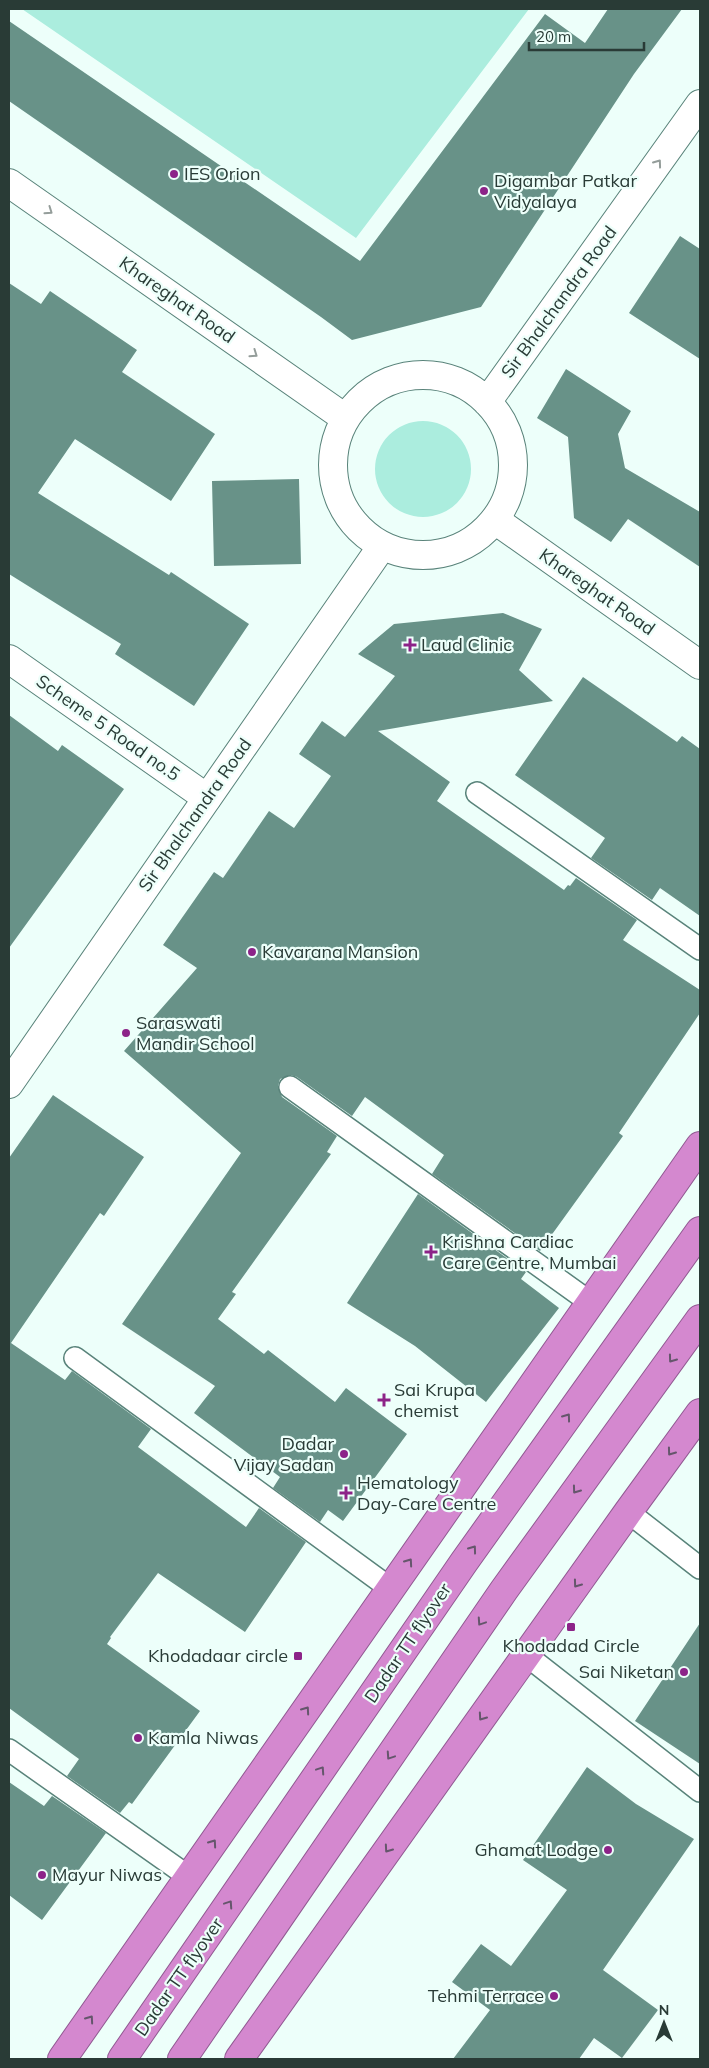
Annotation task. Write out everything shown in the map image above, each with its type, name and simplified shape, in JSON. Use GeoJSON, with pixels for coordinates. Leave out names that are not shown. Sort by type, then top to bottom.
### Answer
{"type":"FeatureCollection","features":[{"type":"Feature","properties":{"kind":"highway"},"geometry":{"type":"LineString","coordinates":[[62,2059],[700,1146]]}},
{"type":"Feature","properties":{"kind":"highway","name":"Dadar TT flyover"},"geometry":{"type":"LineString","coordinates":[[122,2059],[464,1562],[700,1231]]}},
{"type":"Feature","properties":{"kind":"highway"},"geometry":{"type":"LineString","coordinates":[[182,2059],[504,1590],[700,1319]]}},
{"type":"Feature","properties":{"kind":"highway"},"geometry":{"type":"LineString","coordinates":[[239,2059],[700,1413]]}},
{"type":"Feature","properties":{"kind":"street","name":"Sir Bhalchandra Road"},"geometry":{"type":"LineString","coordinates":[[487,402],[700,104]]}},
{"type":"Feature","properties":{"kind":"street","name":"Khareghat Road"},"geometry":{"type":"LineString","coordinates":[[9,183],[345,418]]}},
{"type":"Feature","properties":{"kind":"street"},"geometry":{"type":"LineString","coordinates":[[431,376],[462,384],[487,402],[505,427],[511,446],[512,477],[504,506],[495,520],[473,540],[446,553],[416,555],[382,546],[357,528],[340,502],[332,472],[335,440],[345,418],[368,394],[397,379],[431,376]]}},
{"type":"Feature","properties":{"kind":"street","name":"Khareghat Road"},"geometry":{"type":"LineString","coordinates":[[495,520],[700,665]]}},
{"type":"Feature","properties":{"kind":"street","name":"Sir Bhalchandra Road"},"geometry":{"type":"LineString","coordinates":[[9,1084],[382,546]]}},
{"type":"Feature","properties":{"kind":"street","name":"Scheme 5 Road no.5"},"geometry":{"type":"LineString","coordinates":[[9,659],[207,798]]}},
{"type":"Feature","properties":{"kind":"lane"},"geometry":{"type":"LineString","coordinates":[[477,793],[700,949]]}},
{"type":"Feature","properties":{"kind":"lane"},"geometry":{"type":"LineString","coordinates":[[290,1086],[591,1303]]}},
{"type":"Feature","properties":{"kind":"lane"},"geometry":{"type":"LineString","coordinates":[[75,1358],[391,1589]]}},
{"type":"Feature","properties":{"kind":"lane"},"geometry":{"type":"LineString","coordinates":[[628,1512],[700,1568]]}},
{"type":"Feature","properties":{"kind":"lane"},"geometry":{"type":"LineString","coordinates":[[526,1656],[700,1791]]}},
{"type":"Feature","properties":{"kind":"lane"},"geometry":{"type":"LineString","coordinates":[[9,1750],[190,1877]]}},
{"type":"Feature","properties":{"kind":"green space"},"geometry":{"type":"Polygon","coordinates":[[[22,9],[529,9],[356,238],[22,9]]]}},
{"type":"Feature","properties":{"kind":"green space"},"geometry":{"type":"Polygon","coordinates":[[[423,421],[441,425],[457,435],[467,451],[471,469],[467,487],[457,503],[441,513],[423,517],[405,513],[389,503],[379,487],[375,469],[379,451],[389,435],[405,425],[423,421]]]}},
{"type":"Feature","properties":{"kind":"building"},"geometry":{"type":"Polygon","coordinates":[[[608,9],[682,9],[634,74],[481,307],[352,340],[9,101],[9,21],[360,261],[545,14],[585,43],[608,9]]]}},
{"type":"Feature","properties":{"kind":"building"},"geometry":{"type":"Polygon","coordinates":[[[680,236],[700,249],[700,359],[629,313],[680,236]]]}},
{"type":"Feature","properties":{"kind":"building"},"geometry":{"type":"Polygon","coordinates":[[[9,283],[41,304],[50,291],[137,350],[122,372],[215,434],[171,501],[75,439],[38,493],[169,575],[171,572],[249,624],[194,706],[115,654],[121,644],[9,574],[9,283]]]}},
{"type":"Feature","properties":{"kind":"building"},"geometry":{"type":"Polygon","coordinates":[[[566,369],[631,411],[618,434],[625,468],[700,512],[700,567],[628,519],[611,542],[574,518],[568,437],[537,418],[566,369]]]}},
{"type":"Feature","properties":{"kind":"building"},"geometry":{"type":"Polygon","coordinates":[[[299,479],[301,564],[214,566],[212,481],[299,479]]]}},
{"type":"Feature","properties":{"kind":"building"},"geometry":{"type":"Polygon","coordinates":[[[503,613],[542,629],[519,670],[553,701],[378,731],[450,782],[437,801],[564,890],[576,878],[637,920],[623,940],[700,990],[700,1013],[619,1133],[623,1136],[540,1251],[432,1174],[444,1155],[365,1097],[352,1116],[297,1077],[291,1075],[280,1079],[278,1086],[282,1097],[337,1136],[327,1152],[331,1154],[232,1292],[236,1294],[218,1319],[264,1354],[268,1350],[335,1402],[346,1388],[407,1434],[343,1521],[328,1510],[320,1522],[273,1488],[280,1477],[194,1413],[215,1386],[122,1324],[241,1153],[124,1051],[197,968],[163,945],[214,872],[223,878],[269,811],[294,828],[331,776],[299,754],[322,721],[345,737],[395,676],[358,654],[394,624],[503,613]]]}},
{"type":"Feature","properties":{"kind":"building"},"geometry":{"type":"Polygon","coordinates":[[[583,677],[677,742],[682,736],[700,749],[700,916],[660,888],[652,900],[591,858],[605,838],[515,775],[583,677]]]}},
{"type":"Feature","properties":{"kind":"building"},"geometry":{"type":"Polygon","coordinates":[[[9,715],[58,751],[62,745],[124,789],[9,948],[9,715]]]}},
{"type":"Feature","properties":{"kind":"building"},"geometry":{"type":"Polygon","coordinates":[[[53,1095],[144,1157],[104,1216],[100,1213],[11,1343],[65,1380],[72,1371],[151,1429],[138,1447],[246,1527],[259,1508],[306,1542],[245,1632],[158,1573],[110,1637],[107,1644],[200,1711],[132,1804],[129,1802],[120,1813],[67,1776],[79,1759],[9,1708],[9,1158],[53,1095]]]}},
{"type":"Feature","properties":{"kind":"building"},"geometry":{"type":"Polygon","coordinates":[[[418,1194],[526,1272],[521,1279],[559,1308],[486,1402],[415,1346],[347,1303],[418,1194]]]}},
{"type":"Feature","properties":{"kind":"building","name":"Sai Niketan"},"geometry":{"type":"Polygon","coordinates":[[[700,1623],[700,1764],[635,1721],[700,1623]]]}},
{"type":"Feature","properties":{"kind":"building"},"geometry":{"type":"Polygon","coordinates":[[[587,1767],[636,1804],[694,1839],[603,1970],[658,2010],[622,2058],[594,2038],[579,2059],[453,2059],[490,2010],[452,1982],[481,1944],[511,1966],[567,1890],[523,1860],[587,1767]]]}},
{"type":"Feature","properties":{"kind":"building","name":"Mayur Niwas"},"geometry":{"type":"Polygon","coordinates":[[[9,1782],[44,1806],[52,1796],[106,1833],[42,1920],[9,1895],[9,1782]]]}},
{"type":"Feature","properties":{"kind":"place","name":"IES Orion"},"geometry":{"type":"Point","coordinates":[174,174]}},
{"type":"Feature","properties":{"kind":"place","name":"Digambar Patkar Vidyalaya"},"geometry":{"type":"Point","coordinates":[484,191]}},
{"type":"Feature","properties":{"kind":"place","name":"Laud Clinic"},"geometry":{"type":"Point","coordinates":[410,645]}},
{"type":"Feature","properties":{"kind":"place","name":"Kavarana Mansion"},"geometry":{"type":"Point","coordinates":[252,952]}},
{"type":"Feature","properties":{"kind":"place","name":"Saraswati Mandir School"},"geometry":{"type":"Point","coordinates":[126,1033]}},
{"type":"Feature","properties":{"kind":"place","name":"Krishna Cardiac Care Centre, Mumbai"},"geometry":{"type":"Point","coordinates":[431,1252]}},
{"type":"Feature","properties":{"kind":"place","name":"Sai Krupa chemist"},"geometry":{"type":"Point","coordinates":[384,1400]}},
{"type":"Feature","properties":{"kind":"place","name":"Dadar Vijay Sadan"},"geometry":{"type":"Point","coordinates":[344,1454]}},
{"type":"Feature","properties":{"kind":"place","name":"Hematology Day-Care Centre"},"geometry":{"type":"Point","coordinates":[346,1493]}},
{"type":"Feature","properties":{"kind":"place","name":"Khodadad Circle"},"geometry":{"type":"Point","coordinates":[571,1627]}},
{"type":"Feature","properties":{"kind":"place","name":"Khodadaar circle"},"geometry":{"type":"Point","coordinates":[298,1656]}},
{"type":"Feature","properties":{"kind":"place","name":"Sai Niketan"},"geometry":{"type":"Point","coordinates":[684,1672]}},
{"type":"Feature","properties":{"kind":"place","name":"Kamla Niwas"},"geometry":{"type":"Point","coordinates":[138,1738]}},
{"type":"Feature","properties":{"kind":"place","name":"Ghamat Lodge"},"geometry":{"type":"Point","coordinates":[608,1850]}},
{"type":"Feature","properties":{"kind":"place","name":"Mayur Niwas"},"geometry":{"type":"Point","coordinates":[42,1875]}},
{"type":"Feature","properties":{"kind":"place","name":"Tehmi Terrace"},"geometry":{"type":"Point","coordinates":[554,1996]}}]}
